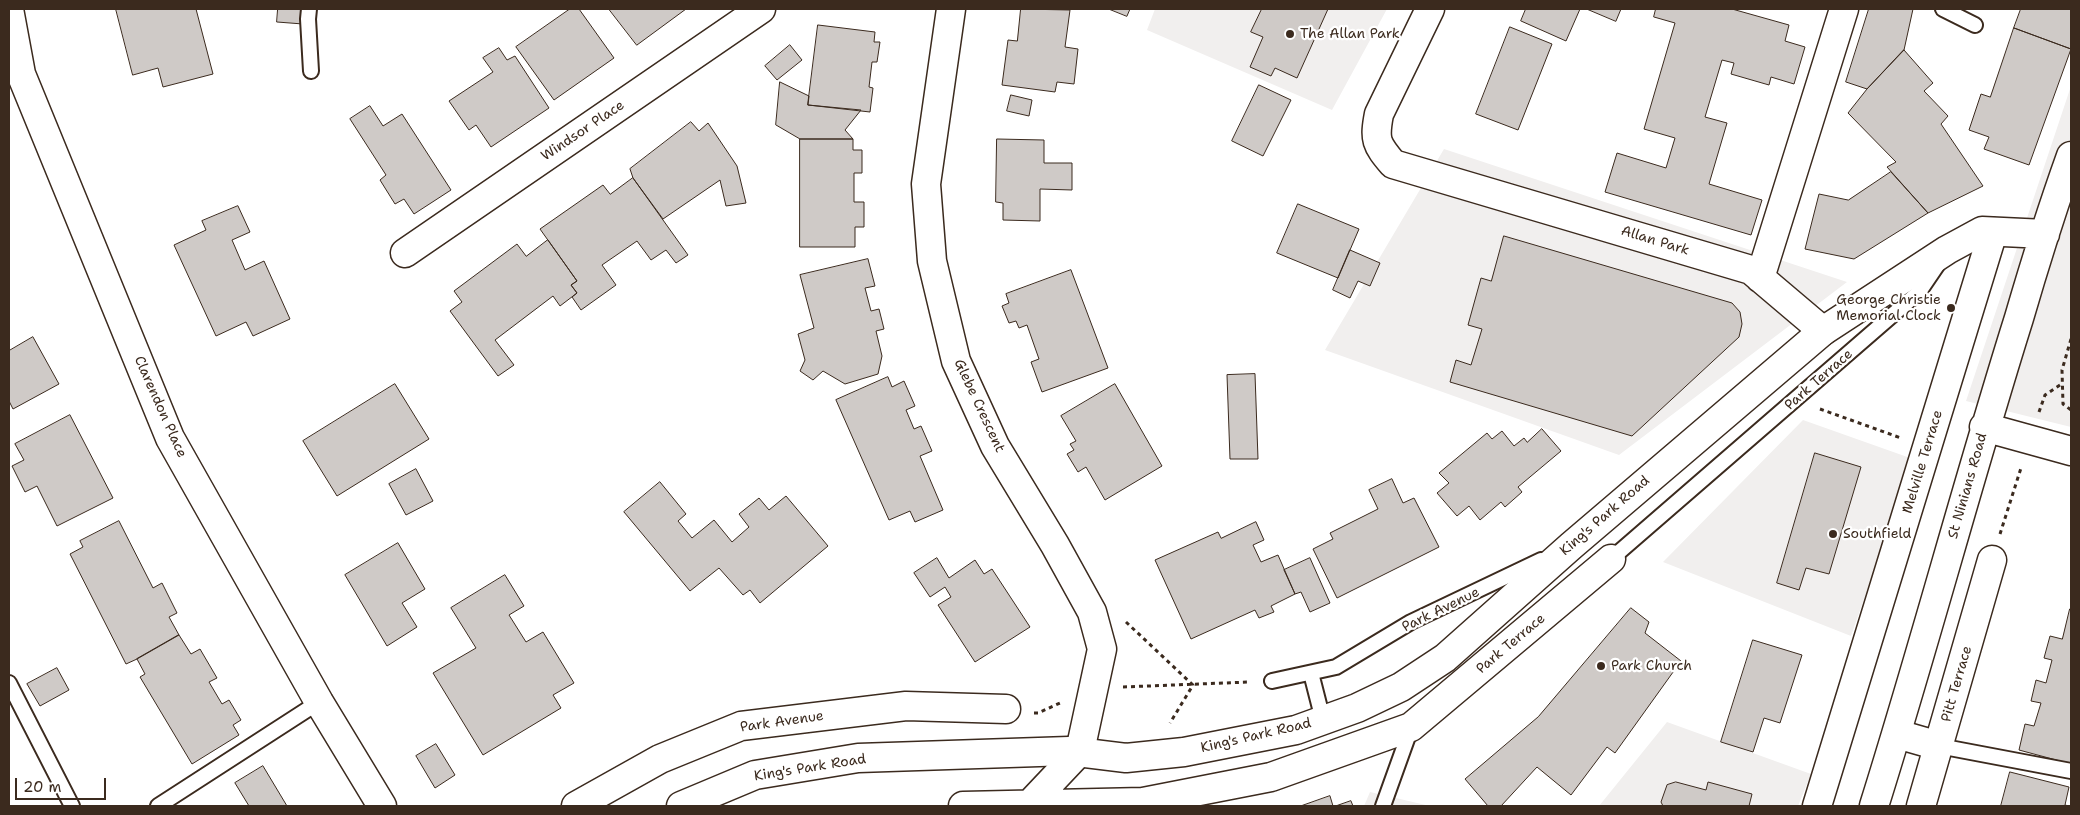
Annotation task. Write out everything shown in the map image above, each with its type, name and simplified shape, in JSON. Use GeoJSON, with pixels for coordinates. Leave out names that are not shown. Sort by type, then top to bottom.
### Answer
{"type":"FeatureCollection","features":[{"type":"Feature","properties":{"kind":"street","name":"Clarendon Place"},"geometry":{"type":"LineString","coordinates":[[9,9],[21,74],[170,438],[319,702],[382,806]]}},
{"type":"Feature","properties":{"kind":"street","name":"Windsor Place"},"geometry":{"type":"LineString","coordinates":[[405,253],[760,9]]}},
{"type":"Feature","properties":{"kind":"street","name":"Glebe Crescent"},"geometry":{"type":"LineString","coordinates":[[952,9],[926,184],[932,262],[956,361],[995,446],[1055,545],[1092,612],[1102,649],[1080,751]]}},
{"type":"Feature","properties":{"kind":"street","name":"Allan Park"},"geometry":{"type":"LineString","coordinates":[[1430,9],[1379,114],[1376,130],[1379,148],[1393,164],[1751,270],[1823,330]]}},
{"type":"Feature","properties":{"kind":"street"},"geometry":{"type":"LineString","coordinates":[[1760,278],[1844,9]]}},
{"type":"Feature","properties":{"kind":"street","name":"St Ninians Road"},"geometry":{"type":"LineString","coordinates":[[1874,806],[1897,734],[1984,428],[2069,161]]}},
{"type":"Feature","properties":{"kind":"street"},"geometry":{"type":"LineString","coordinates":[[1823,330],[1947,250],[1982,231],[2045,234]]}},
{"type":"Feature","properties":{"kind":"street","name":"Melville Terrace"},"geometry":{"type":"LineString","coordinates":[[1817,806],[1993,232]]}},
{"type":"Feature","properties":{"kind":"street","name":"King's Park Road"},"geometry":{"type":"LineString","coordinates":[[680,806],[754,775],[858,758],[1080,751],[1126,758],[1184,752],[1296,730],[1357,708],[1401,687],[1445,658],[1571,546],[1823,330]]}},
{"type":"Feature","properties":{"kind":"street"},"geometry":{"type":"LineString","coordinates":[[1984,428],[2071,451]]}},
{"type":"Feature","properties":{"kind":"street","name":"Park Terrace"},"geometry":{"type":"LineString","coordinates":[[963,806],[1142,802],[1271,777],[1411,727],[1611,560]]}},
{"type":"Feature","properties":{"kind":"street","name":"Pitt Terrace"},"geometry":{"type":"LineString","coordinates":[[1921,806],[1992,560]]}},
{"type":"Feature","properties":{"kind":"street","name":"Park Avenue"},"geometry":{"type":"LineString","coordinates":[[576,806],[660,759],[741,726],[906,706],[1006,709]]}},
{"type":"Feature","properties":{"kind":"street"},"geometry":{"type":"LineString","coordinates":[[1897,734],[1939,746]]}},
{"type":"Feature","properties":{"kind":"street"},"geometry":{"type":"LineString","coordinates":[[1028,805],[1080,751]]}},
{"type":"Feature","properties":{"kind":"lane"},"geometry":{"type":"LineString","coordinates":[[310,9],[308,19],[311,71]]}},
{"type":"Feature","properties":{"kind":"lane"},"geometry":{"type":"LineString","coordinates":[[1943,9],[1975,25]]}},
{"type":"Feature","properties":{"kind":"lane","name":"Park Terrace"},"geometry":{"type":"LineString","coordinates":[[1611,560],[1919,292],[1947,250]]}},
{"type":"Feature","properties":{"kind":"lane","name":"Park Avenue"},"geometry":{"type":"LineString","coordinates":[[1272,681],[1336,667],[1411,622],[1468,597],[1571,546]]}},
{"type":"Feature","properties":{"kind":"lane"},"geometry":{"type":"LineString","coordinates":[[1311,673],[1323,720]]}},
{"type":"Feature","properties":{"kind":"lane"},"geometry":{"type":"LineString","coordinates":[[9,683],[72,806]]}},
{"type":"Feature","properties":{"kind":"lane"},"geometry":{"type":"LineString","coordinates":[[158,806],[319,702]]}},
{"type":"Feature","properties":{"kind":"lane"},"geometry":{"type":"LineString","coordinates":[[1383,806],[1411,727]]}},
{"type":"Feature","properties":{"kind":"lane"},"geometry":{"type":"LineString","coordinates":[[1939,746],[2071,771]]}},
{"type":"Feature","properties":{"kind":"path"},"geometry":{"type":"LineString","coordinates":[[2071,339],[2062,370],[2063,404],[2071,410]]}},
{"type":"Feature","properties":{"kind":"path"},"geometry":{"type":"LineString","coordinates":[[1796,401],[1928,447]]}},
{"type":"Feature","properties":{"kind":"path"},"geometry":{"type":"LineString","coordinates":[[1120,616],[1193,685]]}},
{"type":"Feature","properties":{"kind":"path"},"geometry":{"type":"LineString","coordinates":[[1006,709],[1038,713],[1094,688],[1272,681]]}},
{"type":"Feature","properties":{"kind":"shaded area"},"geometry":{"type":"Polygon","coordinates":[[[1155,9],[1387,9],[1332,110],[1147,30],[1155,9]]]}},
{"type":"Feature","properties":{"kind":"shaded area"},"geometry":{"type":"Polygon","coordinates":[[[2071,86],[2071,427],[1966,401],[2071,86]]]}},
{"type":"Feature","properties":{"kind":"shaded area"},"geometry":{"type":"Polygon","coordinates":[[[1444,149],[1847,282],[1619,455],[1325,350],[1444,149]]]}},
{"type":"Feature","properties":{"kind":"shaded area"},"geometry":{"type":"Polygon","coordinates":[[[1803,420],[1913,459],[1851,636],[1663,562],[1803,420]]]}},
{"type":"Feature","properties":{"kind":"shaded area"},"geometry":{"type":"Polygon","coordinates":[[[1667,722],[1811,774],[1798,806],[1599,806],[1667,722]]]}},
{"type":"Feature","properties":{"kind":"shaded area"},"geometry":{"type":"Polygon","coordinates":[[[1370,792],[1430,806],[1364,806],[1370,792]]]}},
{"type":"Feature","properties":{"kind":"building"},"geometry":{"type":"Polygon","coordinates":[[[116,9],[196,9],[213,74],[163,87],[158,68],[133,75],[116,9]]]}},
{"type":"Feature","properties":{"kind":"building"},"geometry":{"type":"Polygon","coordinates":[[[278,9],[304,9],[303,24],[277,22],[278,9]]]}},
{"type":"Feature","properties":{"kind":"building"},"geometry":{"type":"Polygon","coordinates":[[[570,9],[579,9],[614,58],[554,100],[516,47],[570,9]]]}},
{"type":"Feature","properties":{"kind":"building"},"geometry":{"type":"Polygon","coordinates":[[[609,9],[686,9],[637,45],[609,9]]]}},
{"type":"Feature","properties":{"kind":"building"},"geometry":{"type":"Polygon","coordinates":[[[1021,9],[1070,10],[1065,47],[1078,49],[1074,84],[1057,82],[1055,92],[1002,85],[1008,40],[1017,41],[1021,9]]]}},
{"type":"Feature","properties":{"kind":"building"},"geometry":{"type":"Polygon","coordinates":[[[1109,9],[1130,9],[1127,16],[1109,9]]]}},
{"type":"Feature","properties":{"kind":"building"},"geometry":{"type":"Polygon","coordinates":[[[1262,9],[1328,9],[1297,78],[1275,68],[1271,76],[1250,67],[1263,37],[1251,32],[1262,9]]]}},
{"type":"Feature","properties":{"kind":"building"},"geometry":{"type":"Polygon","coordinates":[[[1526,9],[1580,9],[1566,41],[1521,21],[1526,9]]]}},
{"type":"Feature","properties":{"kind":"building"},"geometry":{"type":"Polygon","coordinates":[[[1587,9],[1621,9],[1616,21],[1587,9]]]}},
{"type":"Feature","properties":{"kind":"building"},"geometry":{"type":"Polygon","coordinates":[[[1656,9],[1732,9],[1789,25],[1785,41],[1805,47],[1794,84],[1771,77],[1769,85],[1731,74],[1734,63],[1722,60],[1705,117],[1727,123],[1709,184],[1762,200],[1751,235],[1605,192],[1617,153],[1666,168],[1675,138],[1644,129],[1675,23],[1654,17],[1656,9]]]}},
{"type":"Feature","properties":{"kind":"building"},"geometry":{"type":"Polygon","coordinates":[[[1869,9],[1913,9],[1904,50],[1867,89],[1846,82],[1869,9]]]}},
{"type":"Feature","properties":{"kind":"building"},"geometry":{"type":"Polygon","coordinates":[[[2021,9],[2071,9],[2071,49],[2014,28],[2021,9]]]}},
{"type":"Feature","properties":{"kind":"building"},"geometry":{"type":"Polygon","coordinates":[[[818,25],[875,32],[874,42],[880,42],[877,62],[872,62],[869,87],[873,88],[870,112],[808,105],[818,25]]]}},
{"type":"Feature","properties":{"kind":"building"},"geometry":{"type":"Polygon","coordinates":[[[1510,27],[1552,44],[1518,130],[1476,114],[1510,27]]]}},
{"type":"Feature","properties":{"kind":"building"},"geometry":{"type":"Polygon","coordinates":[[[2014,28],[2071,49],[2029,165],[1984,149],[1989,137],[1969,130],[1981,94],[1990,97],[2014,28]]]}},
{"type":"Feature","properties":{"kind":"building"},"geometry":{"type":"Polygon","coordinates":[[[790,45],[802,60],[777,80],[765,66],[790,45]]]}},
{"type":"Feature","properties":{"kind":"building"},"geometry":{"type":"Polygon","coordinates":[[[499,48],[507,60],[515,56],[549,108],[491,147],[476,125],[469,130],[449,101],[493,72],[483,58],[499,48]]]}},
{"type":"Feature","properties":{"kind":"building"},"geometry":{"type":"Polygon","coordinates":[[[1904,50],[1933,83],[1924,91],[1948,116],[1941,124],[1983,186],[1928,213],[1887,167],[1896,162],[1848,113],[1867,89],[1904,50]]]}},
{"type":"Feature","properties":{"kind":"building"},"geometry":{"type":"Polygon","coordinates":[[[780,82],[809,96],[808,105],[861,110],[845,130],[853,139],[800,139],[776,125],[780,82]]]}},
{"type":"Feature","properties":{"kind":"building"},"geometry":{"type":"Polygon","coordinates":[[[1259,85],[1291,100],[1263,156],[1232,141],[1259,85]]]}},
{"type":"Feature","properties":{"kind":"building"},"geometry":{"type":"Polygon","coordinates":[[[1011,95],[1032,100],[1029,116],[1007,111],[1011,95]]]}},
{"type":"Feature","properties":{"kind":"building"},"geometry":{"type":"Polygon","coordinates":[[[370,106],[383,126],[402,114],[451,190],[414,214],[404,199],[395,204],[380,180],[386,175],[350,119],[370,106]]]}},
{"type":"Feature","properties":{"kind":"building"},"geometry":{"type":"Polygon","coordinates":[[[691,122],[699,131],[708,123],[737,166],[746,203],[726,206],[720,180],[663,219],[633,178],[630,169],[691,122]]]}},
{"type":"Feature","properties":{"kind":"building"},"geometry":{"type":"Polygon","coordinates":[[[800,139],[853,139],[853,150],[862,150],[862,173],[854,173],[854,202],[864,202],[864,227],[855,227],[855,247],[800,247],[800,139]]]}},
{"type":"Feature","properties":{"kind":"building"},"geometry":{"type":"Polygon","coordinates":[[[997,139],[1044,140],[1044,163],[1072,163],[1072,190],[1040,189],[1040,221],[1003,220],[1003,203],[996,202],[997,139]]]}},
{"type":"Feature","properties":{"kind":"building"},"geometry":{"type":"Polygon","coordinates":[[[1891,172],[1928,213],[1854,259],[1805,249],[1819,194],[1848,200],[1891,172]]]}},
{"type":"Feature","properties":{"kind":"building"},"geometry":{"type":"Polygon","coordinates":[[[633,178],[688,255],[676,263],[666,250],[651,260],[637,241],[602,265],[616,285],[581,310],[572,297],[577,293],[571,285],[577,281],[540,229],[603,185],[610,194],[633,178]]]}},
{"type":"Feature","properties":{"kind":"building"},"geometry":{"type":"Polygon","coordinates":[[[1298,204],[1359,229],[1338,278],[1277,253],[1298,204]]]}},
{"type":"Feature","properties":{"kind":"building"},"geometry":{"type":"Polygon","coordinates":[[[238,206],[250,232],[232,240],[245,270],[264,261],[290,319],[253,336],[246,322],[216,336],[174,245],[206,230],[202,221],[238,206]]]}},
{"type":"Feature","properties":{"kind":"building"},"geometry":{"type":"Polygon","coordinates":[[[1504,236],[1732,303],[1740,312],[1742,324],[1739,337],[1632,436],[1450,382],[1456,360],[1471,365],[1482,329],[1468,325],[1481,278],[1491,281],[1504,236]]]}},
{"type":"Feature","properties":{"kind":"building"},"geometry":{"type":"Polygon","coordinates":[[[548,240],[577,281],[571,285],[577,293],[560,306],[553,296],[495,340],[514,365],[498,376],[450,311],[462,302],[454,291],[517,244],[526,256],[548,240]]]}},
{"type":"Feature","properties":{"kind":"building"},"geometry":{"type":"Polygon","coordinates":[[[1350,250],[1380,263],[1370,286],[1358,281],[1350,298],[1333,290],[1350,250]]]}},
{"type":"Feature","properties":{"kind":"building"},"geometry":{"type":"Polygon","coordinates":[[[868,259],[875,286],[865,288],[871,311],[879,309],[884,329],[876,331],[882,356],[878,374],[845,384],[823,371],[813,380],[800,371],[805,360],[798,334],[814,328],[800,275],[868,259]]]}},
{"type":"Feature","properties":{"kind":"building"},"geometry":{"type":"Polygon","coordinates":[[[1071,270],[1108,368],[1042,392],[1031,362],[1039,359],[1027,325],[1019,328],[1016,321],[1009,323],[1002,306],[1009,303],[1006,294],[1071,270]]]}},
{"type":"Feature","properties":{"kind":"building"},"geometry":{"type":"Polygon","coordinates":[[[33,337],[59,384],[13,409],[9,401],[9,351],[33,337]]]}},
{"type":"Feature","properties":{"kind":"building"},"geometry":{"type":"Polygon","coordinates":[[[1255,374],[1258,459],[1230,459],[1227,375],[1255,374]]]}},
{"type":"Feature","properties":{"kind":"building"},"geometry":{"type":"Polygon","coordinates":[[[888,377],[892,387],[904,381],[915,406],[906,410],[914,429],[921,426],[932,451],[920,456],[943,510],[915,522],[910,511],[889,520],[836,400],[888,377]]]}},
{"type":"Feature","properties":{"kind":"building"},"geometry":{"type":"Polygon","coordinates":[[[395,384],[429,439],[337,496],[303,441],[395,384]]]}},
{"type":"Feature","properties":{"kind":"building"},"geometry":{"type":"Polygon","coordinates":[[[1115,384],[1162,466],[1105,500],[1086,467],[1078,472],[1067,454],[1074,450],[1070,444],[1076,441],[1061,416],[1115,384]]]}},
{"type":"Feature","properties":{"kind":"building"},"geometry":{"type":"Polygon","coordinates":[[[70,415],[113,498],[57,526],[37,486],[25,492],[12,466],[24,460],[15,444],[70,415]]]}},
{"type":"Feature","properties":{"kind":"building"},"geometry":{"type":"Polygon","coordinates":[[[1542,429],[1561,451],[1518,487],[1522,492],[1505,507],[1501,502],[1480,520],[1469,506],[1457,516],[1437,493],[1449,483],[1439,473],[1487,433],[1492,439],[1502,431],[1514,446],[1524,438],[1527,442],[1542,429]]]}},
{"type":"Feature","properties":{"kind":"building"},"geometry":{"type":"Polygon","coordinates":[[[1815,453],[1861,467],[1829,574],[1806,568],[1799,590],[1777,583],[1815,453]]]}},
{"type":"Feature","properties":{"kind":"building"},"geometry":{"type":"Polygon","coordinates":[[[416,469],[433,501],[406,515],[389,484],[416,469]]]}},
{"type":"Feature","properties":{"kind":"building"},"geometry":{"type":"Polygon","coordinates":[[[1392,479],[1403,503],[1414,498],[1439,547],[1337,598],[1313,549],[1333,539],[1330,533],[1378,509],[1369,490],[1392,479]]]}},
{"type":"Feature","properties":{"kind":"building"},"geometry":{"type":"Polygon","coordinates":[[[660,482],[686,514],[678,521],[692,538],[714,520],[732,542],[749,527],[739,514],[759,498],[769,510],[786,496],[828,546],[760,603],[750,590],[743,595],[719,568],[690,591],[624,512],[660,482]]]}},
{"type":"Feature","properties":{"kind":"building"},"geometry":{"type":"Polygon","coordinates":[[[119,521],[153,588],[162,583],[177,613],[169,617],[179,635],[126,664],[70,554],[83,547],[80,541],[119,521]]]}},
{"type":"Feature","properties":{"kind":"building"},"geometry":{"type":"Polygon","coordinates":[[[1256,522],[1264,540],[1253,545],[1261,562],[1278,555],[1295,594],[1271,606],[1274,612],[1259,618],[1255,610],[1191,639],[1155,560],[1218,532],[1221,538],[1256,522]]]}},
{"type":"Feature","properties":{"kind":"building"},"geometry":{"type":"Polygon","coordinates":[[[398,543],[425,589],[402,603],[417,627],[387,646],[345,575],[398,543]]]}},
{"type":"Feature","properties":{"kind":"building"},"geometry":{"type":"Polygon","coordinates":[[[937,558],[949,578],[975,560],[984,574],[992,569],[1030,627],[975,662],[938,605],[951,597],[945,587],[930,597],[914,573],[937,558]]]}},
{"type":"Feature","properties":{"kind":"building"},"geometry":{"type":"Polygon","coordinates":[[[1310,558],[1330,603],[1310,612],[1301,592],[1295,594],[1284,570],[1310,558]]]}},
{"type":"Feature","properties":{"kind":"building"},"geometry":{"type":"Polygon","coordinates":[[[505,575],[524,606],[509,615],[526,642],[543,632],[574,683],[553,695],[561,708],[483,755],[433,673],[476,648],[451,608],[505,575]]]}},
{"type":"Feature","properties":{"kind":"building"},"geometry":{"type":"Polygon","coordinates":[[[1631,608],[1649,622],[1645,633],[1681,661],[1615,753],[1607,747],[1571,795],[1537,767],[1501,806],[1488,806],[1465,779],[1538,717],[1631,608]]]}},
{"type":"Feature","properties":{"kind":"building"},"geometry":{"type":"Polygon","coordinates":[[[2070,609],[2071,764],[2019,750],[2025,724],[2034,726],[2041,703],[2031,701],[2036,680],[2046,683],[2052,660],[2044,658],[2050,636],[2062,639],[2070,609]]]}},
{"type":"Feature","properties":{"kind":"building"},"geometry":{"type":"Polygon","coordinates":[[[179,635],[191,654],[200,649],[217,678],[209,682],[222,704],[229,700],[241,720],[233,725],[239,735],[192,764],[140,677],[145,674],[137,659],[179,635]]]}},
{"type":"Feature","properties":{"kind":"building"},"geometry":{"type":"Polygon","coordinates":[[[1753,640],[1802,655],[1780,723],[1764,718],[1753,752],[1721,742],[1753,640]]]}},
{"type":"Feature","properties":{"kind":"building"},"geometry":{"type":"Polygon","coordinates":[[[57,668],[69,690],[40,706],[27,684],[57,668]]]}},
{"type":"Feature","properties":{"kind":"building"},"geometry":{"type":"Polygon","coordinates":[[[436,744],[455,775],[435,788],[416,756],[436,744]]]}},
{"type":"Feature","properties":{"kind":"building"},"geometry":{"type":"Polygon","coordinates":[[[263,766],[287,806],[249,806],[235,783],[263,766]]]}},
{"type":"Feature","properties":{"kind":"building"},"geometry":{"type":"Polygon","coordinates":[[[2010,772],[2069,787],[2065,805],[2069,806],[2001,806],[2010,772]]]}},
{"type":"Feature","properties":{"kind":"building"},"geometry":{"type":"Polygon","coordinates":[[[1676,782],[1706,790],[1708,782],[1752,794],[1749,806],[1663,806],[1661,802],[1667,785],[1676,782]]]}},
{"type":"Feature","properties":{"kind":"building"},"geometry":{"type":"Polygon","coordinates":[[[1330,796],[1333,806],[1301,806],[1330,796]]]}},
{"type":"Feature","properties":{"kind":"building"},"geometry":{"type":"Polygon","coordinates":[[[1351,801],[1353,806],[1336,806],[1351,801]]]}},
{"type":"Feature","properties":{"kind":"place","name":"The Allan Park"},"geometry":{"type":"Point","coordinates":[1290,34]}},
{"type":"Feature","properties":{"kind":"place","name":"George Christie Memorial Clock"},"geometry":{"type":"Point","coordinates":[1951,308]}},
{"type":"Feature","properties":{"kind":"place","name":"Southfield"},"geometry":{"type":"Point","coordinates":[1833,534]}},
{"type":"Feature","properties":{"kind":"place","name":"Park Church"},"geometry":{"type":"Point","coordinates":[1601,666]}}]}
